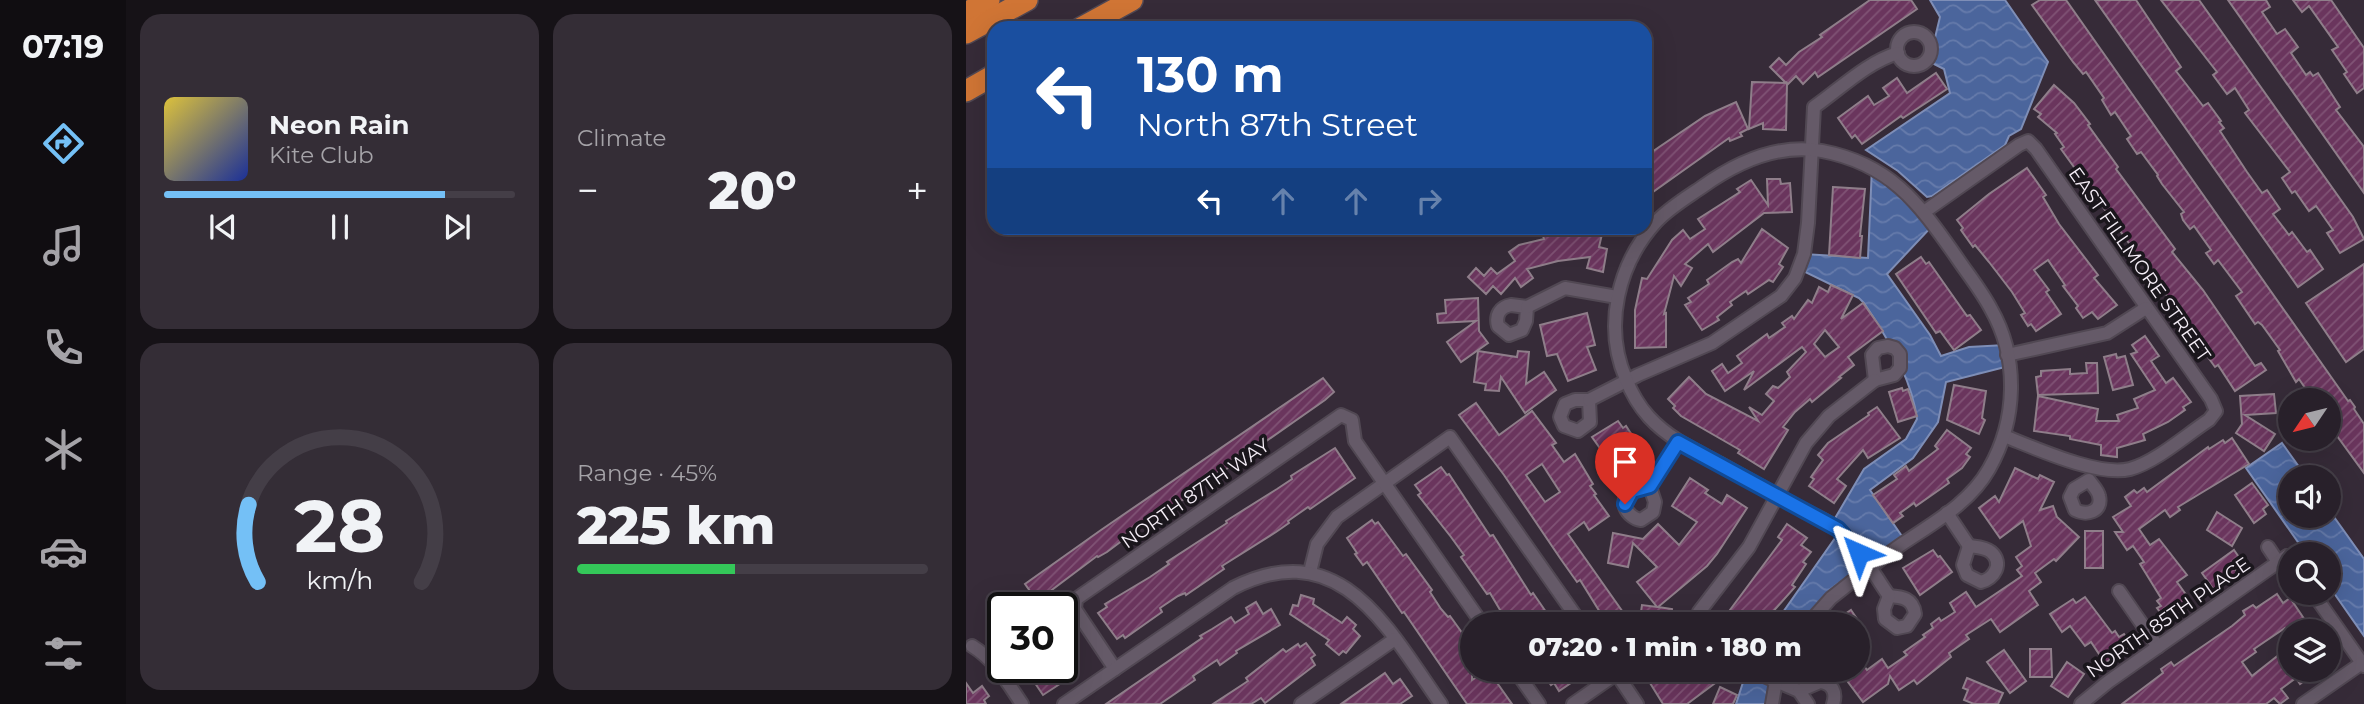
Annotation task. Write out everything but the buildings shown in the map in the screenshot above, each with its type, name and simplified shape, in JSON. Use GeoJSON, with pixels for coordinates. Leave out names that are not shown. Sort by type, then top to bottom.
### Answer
{"type":"FeatureCollection","features":[{"type":"Feature","properties":{"kind":"highway"},"geometry":{"type":"LineString","coordinates":[[966,13],[989,0]]}},
{"type":"Feature","properties":{"kind":"highway"},"geometry":{"type":"LineString","coordinates":[[988,21],[1027,0]]}},
{"type":"Feature","properties":{"kind":"highway"},"geometry":{"type":"LineString","coordinates":[[1094,21],[1132,0]]}},
{"type":"Feature","properties":{"kind":"highway"},"geometry":{"type":"LineString","coordinates":[[966,33],[987,22]]}},
{"type":"Feature","properties":{"kind":"highway"},"geometry":{"type":"LineString","coordinates":[[966,91],[987,79]]}},
{"type":"Feature","properties":{"kind":"street"},"geometry":{"type":"LineString","coordinates":[[1589,400],[1712,343],[1782,296],[1796,278],[1804,254],[1814,107],[1887,56],[1898,53]]}},
{"type":"Feature","properties":{"kind":"street","name":"EAST FILLMORE STREET"},"geometry":{"type":"LineString","coordinates":[[1924,212],[2028,141],[2211,399],[2216,411],[2209,420],[2146,462],[2127,470],[2090,474],[2004,436]]}},
{"type":"Feature","properties":{"kind":"street"},"geometry":{"type":"LineString","coordinates":[[1652,227],[1674,207],[1723,172],[1746,160],[1770,153],[1812,150],[1857,160],[1881,172],[1906,191],[1924,212],[1991,308],[2002,332],[2013,387],[2004,436],[1989,470],[1972,493],[1831,598],[1819,612]]}},
{"type":"Feature","properties":{"kind":"street"},"geometry":{"type":"LineString","coordinates":[[1645,235],[1624,273],[1617,297],[1615,335],[1626,381],[1650,418],[1678,442],[1838,529],[1854,546],[1889,596]]}},
{"type":"Feature","properties":{"kind":"street"},"geometry":{"type":"LineString","coordinates":[[1527,307],[1565,288],[1617,297]]}},
{"type":"Feature","properties":{"kind":"street"},"geometry":{"type":"LineString","coordinates":[[2007,355],[2107,333],[2146,307]]}},
{"type":"Feature","properties":{"kind":"street"},"geometry":{"type":"LineString","coordinates":[[1699,612],[1749,547],[1791,466],[1818,428],[1875,380]]}},
{"type":"Feature","properties":{"kind":"street","name":"NORTH 87TH WAY"},"geometry":{"type":"LineString","coordinates":[[1115,669],[1079,616],[1074,603],[1076,598],[1340,415],[1352,420],[1355,441],[1384,483]]}},
{"type":"Feature","properties":{"kind":"street"},"geometry":{"type":"LineString","coordinates":[[1310,572],[1317,544],[1345,510],[1450,437],[1573,612]]}},
{"type":"Feature","properties":{"kind":"street"},"geometry":{"type":"LineString","coordinates":[[1650,486],[1678,442]]}},
{"type":"Feature","properties":{"kind":"street"},"geometry":{"type":"LineString","coordinates":[[1384,483],[1474,612]]}},
{"type":"Feature","properties":{"kind":"street"},"geometry":{"type":"LineString","coordinates":[[1947,513],[1969,546]]}},
{"type":"Feature","properties":{"kind":"street","name":"NORTH 85TH PLACE"},"geometry":{"type":"LineString","coordinates":[[2268,548],[2278,555]]}},
{"type":"Feature","properties":{"kind":"street","name":"NORTH 85TH PLACE"},"geometry":{"type":"LineString","coordinates":[[2081,704],[2158,647],[2278,565]]}},
{"type":"Feature","properties":{"kind":"street"},"geometry":{"type":"LineString","coordinates":[[1064,704],[1246,581],[1281,573],[1310,572],[1339,583],[1370,606],[1441,704]]}},
{"type":"Feature","properties":{"kind":"street"},"geometry":{"type":"LineString","coordinates":[[2119,591],[2158,647]]}},
{"type":"Feature","properties":{"kind":"street"},"geometry":{"type":"LineString","coordinates":[[2303,704],[2363,664],[2321,605]]}},
{"type":"Feature","properties":{"kind":"street"},"geometry":{"type":"LineString","coordinates":[[1301,704],[1395,639]]}},
{"type":"Feature","properties":{"kind":"street"},"geometry":{"type":"LineString","coordinates":[[972,646],[985,654],[997,667],[1023,704]]}},
{"type":"Feature","properties":{"kind":"street"},"geometry":{"type":"LineString","coordinates":[[1523,682],[1539,704]]}},
{"type":"Feature","properties":{"kind":"street"},"geometry":{"type":"LineString","coordinates":[[1573,704],[1602,682]]}},
{"type":"Feature","properties":{"kind":"street"},"geometry":{"type":"LineString","coordinates":[[1622,682],[1637,704]]}},
{"type":"Feature","properties":{"kind":"street"},"geometry":{"type":"LineString","coordinates":[[1772,704],[1778,682]]}},
{"type":"Feature","properties":{"kind":"street"},"geometry":{"type":"LineString","coordinates":[[1787,682],[1799,691],[1808,704]]}},
{"type":"Feature","properties":{"kind":"street"},"geometry":{"type":"LineString","coordinates":[[1799,691],[1815,683],[1825,682],[1835,693],[1833,704]]}},
{"type":"Feature","properties":{"kind":"water"},"geometry":{"type":"Polygon","coordinates":[[[1930,0],[2005,0],[2048,62],[2021,129],[2009,136],[2005,145],[1927,197],[1898,171],[1866,150],[1950,93],[1944,69],[1932,63],[1936,54],[1934,42],[1940,17],[1930,0]]]}},
{"type":"Feature","properties":{"kind":"water"},"geometry":{"type":"Polygon","coordinates":[[[1872,167],[1933,225],[1887,274],[1930,335],[1941,356],[1969,347],[2005,345],[2009,366],[1946,382],[1938,422],[1913,458],[1870,490],[1906,542],[1823,612],[1783,612],[1840,531],[1831,525],[1864,469],[1906,439],[1917,419],[1904,373],[1864,303],[1859,298],[1799,269],[1804,254],[1868,258],[1872,167]]]}},
{"type":"Feature","properties":{"kind":"water"},"geometry":{"type":"Polygon","coordinates":[[[2278,446],[2278,452],[2288,452],[2298,465],[2278,465],[2278,514],[2246,468],[2278,446]]]}},
{"type":"Feature","properties":{"kind":"water"},"geometry":{"type":"Polygon","coordinates":[[[2341,527],[2364,559],[2364,636],[2341,603],[2341,542],[2298,542],[2288,528],[2341,527]]]}},
{"type":"Feature","properties":{"kind":"water"},"geometry":{"type":"Polygon","coordinates":[[[1743,682],[1778,682],[1772,704],[1736,704],[1743,682]]]}},
{"type":"Feature","properties":{"kind":"route"},"geometry":{"type":"LineString","coordinates":[[1625,504],[1625,499],[1632,491],[1650,486],[1678,442],[1838,529],[1859,553]]}}]}
